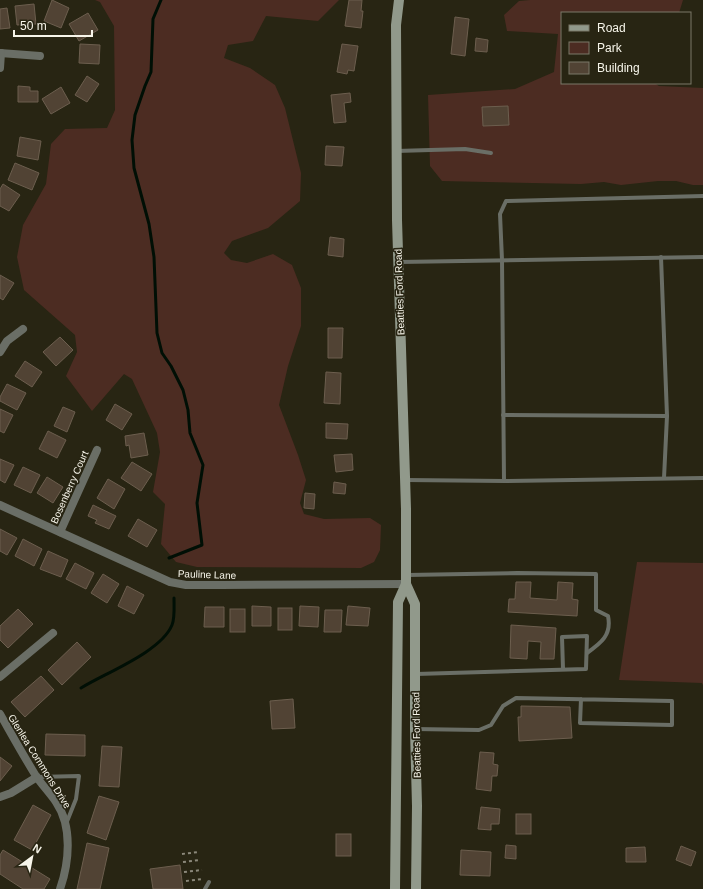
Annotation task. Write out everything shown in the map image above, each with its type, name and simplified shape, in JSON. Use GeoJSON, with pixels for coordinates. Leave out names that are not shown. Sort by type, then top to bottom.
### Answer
{"type":"FeatureCollection","features":[{"type":"Feature","properties":{"kind":"main road","name":"Beatties Ford Road"},"geometry":{"type":"LineString","coordinates":[[395,889],[398,602],[406,579],[406,480],[398,262],[396,151],[396,25],[399,0]]}},
{"type":"Feature","properties":{"kind":"main road","name":"Beatties Ford Road"},"geometry":{"type":"LineString","coordinates":[[406,579],[415,604],[415,729],[417,806],[416,889]]}},
{"type":"Feature","properties":{"kind":"street"},"geometry":{"type":"LineString","coordinates":[[0,68],[0,53],[40,56]]}},
{"type":"Feature","properties":{"kind":"street"},"geometry":{"type":"LineString","coordinates":[[0,352],[7,341],[23,329]]}},
{"type":"Feature","properties":{"kind":"street","name":"Bosenberry Court"},"geometry":{"type":"LineString","coordinates":[[60,532],[97,450]]}},
{"type":"Feature","properties":{"kind":"street","name":"Pauline Lane"},"geometry":{"type":"LineString","coordinates":[[0,505],[170,582],[186,585],[406,579]]}},
{"type":"Feature","properties":{"kind":"street"},"geometry":{"type":"LineString","coordinates":[[0,677],[52,633]]}},
{"type":"Feature","properties":{"kind":"street","name":"Glenlea Commons Drive"},"geometry":{"type":"LineString","coordinates":[[0,714],[37,778],[57,804],[66,824],[68,846],[67,863],[60,889]]}},
{"type":"Feature","properties":{"kind":"street"},"geometry":{"type":"LineString","coordinates":[[0,797],[11,793],[37,778]]}},
{"type":"Feature","properties":{"kind":"lane"},"geometry":{"type":"LineString","coordinates":[[396,151],[465,149],[491,153]]}},
{"type":"Feature","properties":{"kind":"lane"},"geometry":{"type":"LineString","coordinates":[[504,481],[502,260],[500,214],[506,202],[703,196]]}},
{"type":"Feature","properties":{"kind":"lane"},"geometry":{"type":"LineString","coordinates":[[398,262],[703,257]]}},
{"type":"Feature","properties":{"kind":"lane"},"geometry":{"type":"LineString","coordinates":[[661,258],[667,416],[664,478]]}},
{"type":"Feature","properties":{"kind":"lane"},"geometry":{"type":"LineString","coordinates":[[503,415],[667,416]]}},
{"type":"Feature","properties":{"kind":"lane"},"geometry":{"type":"LineString","coordinates":[[406,480],[504,481],[703,478]]}},
{"type":"Feature","properties":{"kind":"lane"},"geometry":{"type":"LineString","coordinates":[[406,579],[517,573],[596,574],[596,610],[608,616],[610,625],[607,634],[600,644],[587,653]]}},
{"type":"Feature","properties":{"kind":"lane"},"geometry":{"type":"LineString","coordinates":[[415,674],[586,669],[587,636],[562,637],[563,669]]}},
{"type":"Feature","properties":{"kind":"lane"},"geometry":{"type":"LineString","coordinates":[[415,729],[479,730],[491,725],[504,706],[516,698],[581,699],[672,702],[672,725],[580,723],[581,699]]}},
{"type":"Feature","properties":{"kind":"lane"},"geometry":{"type":"LineString","coordinates":[[37,778],[78,776],[76,799],[66,824]]}},
{"type":"Feature","properties":{"kind":"lane"},"geometry":{"type":"LineString","coordinates":[[205,889],[207,880]]}},
{"type":"Feature","properties":{"kind":"path"},"geometry":{"type":"LineString","coordinates":[[182,854],[198,852]]}},
{"type":"Feature","properties":{"kind":"path"},"geometry":{"type":"LineString","coordinates":[[183,862],[200,860]]}},
{"type":"Feature","properties":{"kind":"path"},"geometry":{"type":"LineString","coordinates":[[184,872],[202,870]]}},
{"type":"Feature","properties":{"kind":"path"},"geometry":{"type":"LineString","coordinates":[[186,881],[207,880]]}},
{"type":"Feature","properties":{"kind":"green space"},"geometry":{"type":"Polygon","coordinates":[[[95,0],[339,0],[318,21],[266,16],[253,41],[228,45],[224,58],[250,68],[275,85],[285,108],[301,173],[300,201],[268,228],[232,241],[224,253],[231,260],[247,263],[273,254],[292,265],[301,288],[301,326],[288,366],[279,405],[306,480],[300,503],[304,514],[324,519],[370,518],[381,525],[380,550],[374,562],[361,568],[197,567],[176,562],[161,544],[165,504],[153,492],[160,452],[157,433],[132,379],[124,374],[92,411],[66,376],[77,352],[75,335],[24,290],[17,257],[23,225],[46,184],[51,144],[65,129],[107,128],[115,110],[114,26],[100,2],[95,0]]]}},
{"type":"Feature","properties":{"kind":"green space"},"geometry":{"type":"Polygon","coordinates":[[[683,0],[679,12],[561,12],[561,84],[656,84],[659,86],[703,88],[703,185],[693,185],[676,181],[658,181],[621,185],[604,182],[581,184],[442,181],[430,166],[428,95],[515,89],[554,72],[558,34],[507,31],[504,15],[519,1],[683,0]]]}},
{"type":"Feature","properties":{"kind":"green space"},"geometry":{"type":"Polygon","coordinates":[[[637,562],[703,563],[703,685],[702,683],[619,680],[637,562]]]}},
{"type":"Feature","properties":{"kind":"building"},"geometry":{"type":"Polygon","coordinates":[[[52,0],[69,8],[61,28],[44,21],[52,0]]]}},
{"type":"Feature","properties":{"kind":"building"},"geometry":{"type":"Polygon","coordinates":[[[349,0],[362,0],[361,11],[363,11],[361,28],[345,26],[349,0]]]}},
{"type":"Feature","properties":{"kind":"building"},"geometry":{"type":"Polygon","coordinates":[[[34,4],[36,24],[17,25],[15,6],[34,4]]]}},
{"type":"Feature","properties":{"kind":"building"},"geometry":{"type":"Polygon","coordinates":[[[7,8],[10,28],[0,29],[0,9],[7,8]]]}},
{"type":"Feature","properties":{"kind":"building"},"geometry":{"type":"Polygon","coordinates":[[[88,13],[98,30],[79,41],[69,24],[88,13]]]}},
{"type":"Feature","properties":{"kind":"building"},"geometry":{"type":"Polygon","coordinates":[[[455,17],[469,19],[465,56],[451,54],[455,17]]]}},
{"type":"Feature","properties":{"kind":"building"},"geometry":{"type":"Polygon","coordinates":[[[476,38],[488,40],[487,52],[475,51],[476,38]]]}},
{"type":"Feature","properties":{"kind":"building"},"geometry":{"type":"Polygon","coordinates":[[[80,44],[100,45],[99,64],[79,63],[80,44]]]}},
{"type":"Feature","properties":{"kind":"building"},"geometry":{"type":"Polygon","coordinates":[[[342,44],[358,46],[354,71],[348,70],[347,74],[337,72],[342,44]]]}},
{"type":"Feature","properties":{"kind":"building"},"geometry":{"type":"Polygon","coordinates":[[[87,76],[99,84],[87,102],[75,95],[87,76]]]}},
{"type":"Feature","properties":{"kind":"building"},"geometry":{"type":"Polygon","coordinates":[[[18,86],[30,87],[30,91],[38,91],[38,102],[18,102],[18,86]]]}},
{"type":"Feature","properties":{"kind":"building"},"geometry":{"type":"Polygon","coordinates":[[[61,87],[70,103],[51,114],[42,99],[61,87]]]}},
{"type":"Feature","properties":{"kind":"building"},"geometry":{"type":"Polygon","coordinates":[[[350,93],[351,102],[344,103],[346,122],[334,123],[331,95],[350,93]]]}},
{"type":"Feature","properties":{"kind":"building"},"geometry":{"type":"Polygon","coordinates":[[[508,106],[509,125],[483,126],[482,107],[508,106]]]}},
{"type":"Feature","properties":{"kind":"building"},"geometry":{"type":"Polygon","coordinates":[[[20,137],[41,141],[38,160],[17,156],[20,137]]]}},
{"type":"Feature","properties":{"kind":"building"},"geometry":{"type":"Polygon","coordinates":[[[326,146],[344,147],[342,166],[325,165],[326,146]]]}},
{"type":"Feature","properties":{"kind":"building"},"geometry":{"type":"Polygon","coordinates":[[[15,163],[39,173],[32,190],[8,180],[15,163]]]}},
{"type":"Feature","properties":{"kind":"building"},"geometry":{"type":"Polygon","coordinates":[[[3,184],[20,195],[9,211],[0,206],[0,189],[3,184]]]}},
{"type":"Feature","properties":{"kind":"building"},"geometry":{"type":"Polygon","coordinates":[[[330,237],[344,239],[343,257],[328,255],[330,237]]]}},
{"type":"Feature","properties":{"kind":"building"},"geometry":{"type":"Polygon","coordinates":[[[0,275],[14,283],[3,300],[0,298],[0,275]]]}},
{"type":"Feature","properties":{"kind":"building"},"geometry":{"type":"Polygon","coordinates":[[[328,328],[343,328],[342,358],[328,358],[328,328]]]}},
{"type":"Feature","properties":{"kind":"building"},"geometry":{"type":"Polygon","coordinates":[[[60,337],[73,350],[56,366],[43,352],[60,337]]]}},
{"type":"Feature","properties":{"kind":"building"},"geometry":{"type":"Polygon","coordinates":[[[25,361],[42,372],[32,387],[15,376],[25,361]]]}},
{"type":"Feature","properties":{"kind":"building"},"geometry":{"type":"Polygon","coordinates":[[[326,372],[341,373],[340,404],[324,403],[326,372]]]}},
{"type":"Feature","properties":{"kind":"building"},"geometry":{"type":"Polygon","coordinates":[[[7,384],[26,393],[17,410],[0,401],[0,397],[7,384]]]}},
{"type":"Feature","properties":{"kind":"building"},"geometry":{"type":"Polygon","coordinates":[[[115,404],[132,414],[122,430],[106,420],[115,404]]]}},
{"type":"Feature","properties":{"kind":"building"},"geometry":{"type":"Polygon","coordinates":[[[63,407],[75,412],[67,432],[54,426],[63,407]]]}},
{"type":"Feature","properties":{"kind":"building"},"geometry":{"type":"Polygon","coordinates":[[[0,409],[13,415],[4,433],[0,431],[0,409]]]}},
{"type":"Feature","properties":{"kind":"building"},"geometry":{"type":"Polygon","coordinates":[[[326,423],[348,424],[347,439],[326,438],[326,423]]]}},
{"type":"Feature","properties":{"kind":"building"},"geometry":{"type":"Polygon","coordinates":[[[48,431],[66,440],[57,458],[39,449],[48,431]]]}},
{"type":"Feature","properties":{"kind":"building"},"geometry":{"type":"Polygon","coordinates":[[[144,433],[148,455],[131,458],[129,445],[126,446],[125,436],[144,433]]]}},
{"type":"Feature","properties":{"kind":"building"},"geometry":{"type":"Polygon","coordinates":[[[352,454],[353,470],[336,472],[334,455],[352,454]]]}},
{"type":"Feature","properties":{"kind":"building"},"geometry":{"type":"Polygon","coordinates":[[[0,459],[14,465],[5,483],[0,480],[0,459]]]}},
{"type":"Feature","properties":{"kind":"building"},"geometry":{"type":"Polygon","coordinates":[[[132,462],[152,474],[141,491],[121,478],[132,462]]]}},
{"type":"Feature","properties":{"kind":"building"},"geometry":{"type":"Polygon","coordinates":[[[23,467],[40,475],[31,493],[14,485],[23,467]]]}},
{"type":"Feature","properties":{"kind":"building"},"geometry":{"type":"Polygon","coordinates":[[[47,477],[63,487],[53,503],[37,493],[47,477]]]}},
{"type":"Feature","properties":{"kind":"building"},"geometry":{"type":"Polygon","coordinates":[[[108,479],[125,489],[114,509],[97,498],[108,479]]]}},
{"type":"Feature","properties":{"kind":"building"},"geometry":{"type":"Polygon","coordinates":[[[334,482],[346,484],[345,494],[333,493],[334,482]]]}},
{"type":"Feature","properties":{"kind":"building"},"geometry":{"type":"Polygon","coordinates":[[[305,493],[315,494],[314,509],[304,508],[305,493]]]}},
{"type":"Feature","properties":{"kind":"building"},"geometry":{"type":"Polygon","coordinates":[[[93,505],[116,516],[109,529],[95,523],[97,520],[88,516],[93,505]]]}},
{"type":"Feature","properties":{"kind":"building"},"geometry":{"type":"Polygon","coordinates":[[[138,519],[157,530],[147,547],[128,536],[138,519]]]}},
{"type":"Feature","properties":{"kind":"building"},"geometry":{"type":"Polygon","coordinates":[[[0,529],[17,538],[7,555],[0,551],[0,529]]]}},
{"type":"Feature","properties":{"kind":"building"},"geometry":{"type":"Polygon","coordinates":[[[23,539],[42,549],[34,566],[15,556],[23,539]]]}},
{"type":"Feature","properties":{"kind":"building"},"geometry":{"type":"Polygon","coordinates":[[[48,551],[68,560],[61,577],[40,569],[48,551]]]}},
{"type":"Feature","properties":{"kind":"building"},"geometry":{"type":"Polygon","coordinates":[[[75,563],[94,573],[86,589],[66,579],[75,563]]]}},
{"type":"Feature","properties":{"kind":"building"},"geometry":{"type":"Polygon","coordinates":[[[103,574],[119,584],[107,603],[91,593],[103,574]]]}},
{"type":"Feature","properties":{"kind":"building"},"geometry":{"type":"Polygon","coordinates":[[[516,582],[531,582],[530,598],[557,600],[558,582],[573,583],[572,599],[578,600],[577,616],[508,612],[509,599],[515,599],[516,582]]]}},
{"type":"Feature","properties":{"kind":"building"},"geometry":{"type":"Polygon","coordinates":[[[127,586],[144,595],[134,614],[118,606],[127,586]]]}},
{"type":"Feature","properties":{"kind":"building"},"geometry":{"type":"Polygon","coordinates":[[[252,606],[271,607],[271,626],[252,626],[252,606]]]}},
{"type":"Feature","properties":{"kind":"building"},"geometry":{"type":"Polygon","coordinates":[[[300,606],[319,607],[318,627],[299,626],[300,606]]]}},
{"type":"Feature","properties":{"kind":"building"},"geometry":{"type":"Polygon","coordinates":[[[348,606],[370,608],[368,626],[346,625],[348,606]]]}},
{"type":"Feature","properties":{"kind":"building"},"geometry":{"type":"Polygon","coordinates":[[[205,607],[224,607],[224,627],[204,627],[205,607]]]}},
{"type":"Feature","properties":{"kind":"building"},"geometry":{"type":"Polygon","coordinates":[[[278,608],[292,608],[292,630],[278,630],[278,608]]]}},
{"type":"Feature","properties":{"kind":"building"},"geometry":{"type":"Polygon","coordinates":[[[18,609],[33,624],[8,648],[0,640],[0,626],[18,609]]]}},
{"type":"Feature","properties":{"kind":"building"},"geometry":{"type":"Polygon","coordinates":[[[230,609],[245,609],[245,632],[230,632],[230,609]]]}},
{"type":"Feature","properties":{"kind":"building"},"geometry":{"type":"Polygon","coordinates":[[[325,610],[342,610],[341,632],[324,632],[325,610]]]}},
{"type":"Feature","properties":{"kind":"building"},"geometry":{"type":"Polygon","coordinates":[[[511,625],[556,628],[554,659],[540,659],[541,642],[528,641],[527,659],[510,658],[511,625]]]}},
{"type":"Feature","properties":{"kind":"building"},"geometry":{"type":"Polygon","coordinates":[[[77,642],[91,657],[62,685],[48,670],[77,642]]]}},
{"type":"Feature","properties":{"kind":"building"},"geometry":{"type":"Polygon","coordinates":[[[41,676],[54,690],[25,717],[11,702],[41,676]]]}},
{"type":"Feature","properties":{"kind":"building"},"geometry":{"type":"Polygon","coordinates":[[[293,699],[295,728],[272,729],[270,701],[293,699]]]}},
{"type":"Feature","properties":{"kind":"building"},"geometry":{"type":"Polygon","coordinates":[[[521,706],[570,707],[572,738],[519,741],[518,717],[521,717],[521,706]]]}},
{"type":"Feature","properties":{"kind":"building"},"geometry":{"type":"Polygon","coordinates":[[[46,734],[85,735],[85,756],[45,755],[46,734]]]}},
{"type":"Feature","properties":{"kind":"building"},"geometry":{"type":"Polygon","coordinates":[[[102,746],[122,747],[119,787],[99,786],[102,746]]]}},
{"type":"Feature","properties":{"kind":"building"},"geometry":{"type":"Polygon","coordinates":[[[480,752],[494,753],[493,764],[498,765],[497,776],[492,776],[491,791],[476,789],[480,752]]]}},
{"type":"Feature","properties":{"kind":"building"},"geometry":{"type":"Polygon","coordinates":[[[0,757],[12,766],[0,781],[0,757]]]}},
{"type":"Feature","properties":{"kind":"building"},"geometry":{"type":"Polygon","coordinates":[[[99,796],[119,802],[106,840],[87,833],[99,796]]]}},
{"type":"Feature","properties":{"kind":"building"},"geometry":{"type":"Polygon","coordinates":[[[33,805],[51,815],[32,850],[14,840],[33,805]]]}},
{"type":"Feature","properties":{"kind":"building"},"geometry":{"type":"Polygon","coordinates":[[[481,807],[500,809],[499,824],[491,824],[491,830],[478,829],[481,807]]]}},
{"type":"Feature","properties":{"kind":"building"},"geometry":{"type":"Polygon","coordinates":[[[516,814],[531,814],[531,834],[516,834],[516,814]]]}},
{"type":"Feature","properties":{"kind":"building"},"geometry":{"type":"Polygon","coordinates":[[[336,834],[351,834],[351,856],[336,856],[336,834]]]}},
{"type":"Feature","properties":{"kind":"building"},"geometry":{"type":"Polygon","coordinates":[[[87,843],[109,848],[100,889],[77,889],[87,843]]]}},
{"type":"Feature","properties":{"kind":"building"},"geometry":{"type":"Polygon","coordinates":[[[506,845],[516,846],[516,859],[505,858],[506,845]]]}},
{"type":"Feature","properties":{"kind":"building"},"geometry":{"type":"Polygon","coordinates":[[[681,846],[696,852],[691,866],[676,860],[681,846]]]}},
{"type":"Feature","properties":{"kind":"building"},"geometry":{"type":"Polygon","coordinates":[[[645,847],[646,862],[626,862],[626,848],[645,847]]]}},
{"type":"Feature","properties":{"kind":"building"},"geometry":{"type":"Polygon","coordinates":[[[3,850],[50,879],[44,889],[23,889],[0,874],[0,855],[3,850]]]}},
{"type":"Feature","properties":{"kind":"building"},"geometry":{"type":"Polygon","coordinates":[[[461,850],[491,852],[490,876],[460,875],[461,850]]]}},
{"type":"Feature","properties":{"kind":"building"},"geometry":{"type":"Polygon","coordinates":[[[180,865],[183,889],[153,889],[150,869],[180,865]]]}},
{"type":"Feature","properties":{"kind":"waterway"},"geometry":{"type":"LineString","coordinates":[[161,0],[153,19],[151,72],[135,115],[132,140],[134,168],[149,224],[154,257],[157,333],[162,353],[171,366],[183,390],[188,410],[190,433],[203,465],[197,503],[202,545],[169,558]]}},
{"type":"Feature","properties":{"kind":"waterway"},"geometry":{"type":"LineString","coordinates":[[81,688],[145,653],[157,644],[166,635],[172,625],[174,615],[174,598]]}}]}
